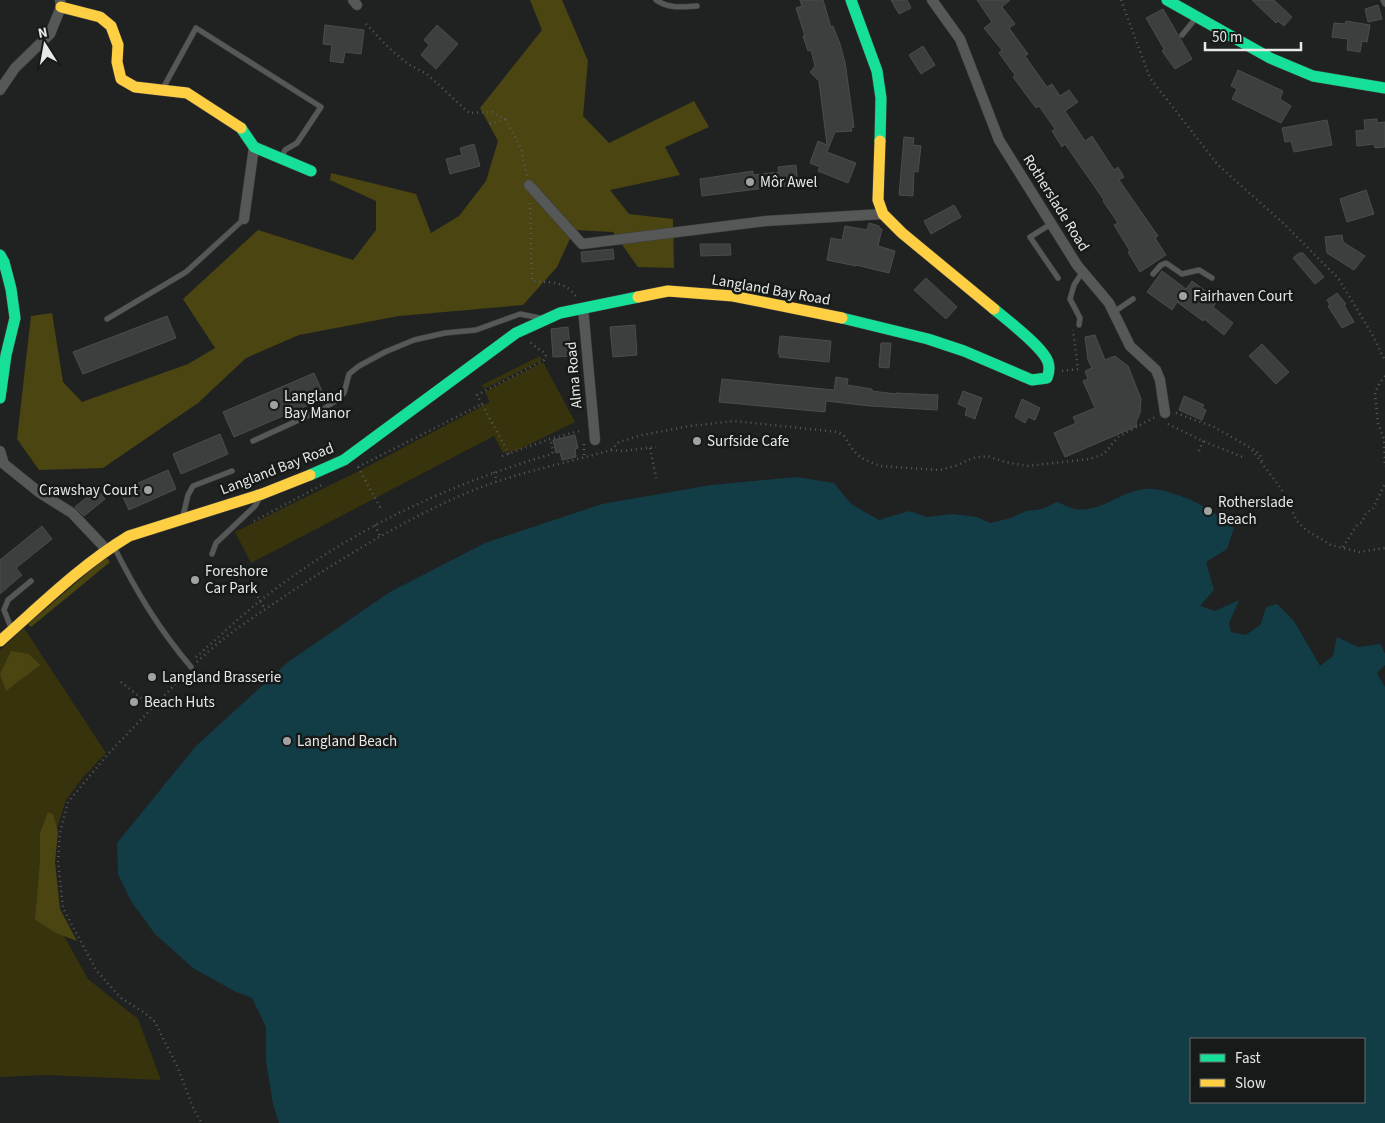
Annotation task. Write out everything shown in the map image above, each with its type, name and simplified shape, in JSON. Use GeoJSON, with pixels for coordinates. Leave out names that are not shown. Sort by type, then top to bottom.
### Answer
{"type":"FeatureCollection","features":[{"type":"Feature","properties":{"kind":"street"},"geometry":{"type":"LineString","coordinates":[[851,0],[877,72],[880,89],[878,200],[883,214],[902,233],[1005,318],[1042,352],[1050,366],[1049,373]]}},
{"type":"Feature","properties":{"kind":"street","name":"Rotherslade Road"},"geometry":{"type":"LineString","coordinates":[[932,0],[960,40],[999,140],[1083,271],[1109,302],[1130,346],[1156,370],[1160,380],[1165,413]]}},
{"type":"Feature","properties":{"kind":"street"},"geometry":{"type":"LineString","coordinates":[[1168,0],[1270,58],[1313,76],[1385,88]]}},
{"type":"Feature","properties":{"kind":"street"},"geometry":{"type":"LineString","coordinates":[[0,90],[15,68],[50,34],[60,3],[100,17],[110,26],[118,45],[117,62],[121,79],[136,87],[187,94],[242,130],[254,147],[311,171]]}},
{"type":"Feature","properties":{"kind":"street"},"geometry":{"type":"LineString","coordinates":[[244,219],[254,147]]}},
{"type":"Feature","properties":{"kind":"street"},"geometry":{"type":"LineString","coordinates":[[528,181],[582,244],[766,221],[883,214]]}},
{"type":"Feature","properties":{"kind":"street"},"geometry":{"type":"LineString","coordinates":[[0,255],[4,262],[11,288],[15,318],[6,354],[0,398]]}},
{"type":"Feature","properties":{"kind":"street","name":"Langland Bay Road"},"geometry":{"type":"LineString","coordinates":[[0,641],[109,547],[129,536],[262,494],[344,460],[516,333],[560,313],[668,291],[733,296],[820,313],[928,339],[1032,380],[1047,378],[1049,373]]}},
{"type":"Feature","properties":{"kind":"street","name":"Alma Road"},"geometry":{"type":"LineString","coordinates":[[582,308],[595,440]]}},
{"type":"Feature","properties":{"kind":"street"},"geometry":{"type":"LineString","coordinates":[[0,450],[4,464],[40,493],[72,513],[109,547]]}},
{"type":"Feature","properties":{"kind":"lane"},"geometry":{"type":"LineString","coordinates":[[656,0],[671,7],[697,6]]}},
{"type":"Feature","properties":{"kind":"lane"},"geometry":{"type":"LineString","coordinates":[[1383,0],[1385,4]]}},
{"type":"Feature","properties":{"kind":"lane"},"geometry":{"type":"LineString","coordinates":[[1182,35],[1197,17]]}},
{"type":"Feature","properties":{"kind":"lane"},"geometry":{"type":"LineString","coordinates":[[162,90],[196,28],[321,106],[297,143],[285,150],[281,159]]}},
{"type":"Feature","properties":{"kind":"lane"},"geometry":{"type":"LineString","coordinates":[[107,319],[186,272],[244,219]]}},
{"type":"Feature","properties":{"kind":"lane"},"geometry":{"type":"LineString","coordinates":[[1052,224],[1030,237],[1058,278]]}},
{"type":"Feature","properties":{"kind":"lane"},"geometry":{"type":"LineString","coordinates":[[1153,274],[1161,265],[1166,263],[1182,274],[1199,270],[1212,278]]}},
{"type":"Feature","properties":{"kind":"lane"},"geometry":{"type":"LineString","coordinates":[[1079,325],[1080,318],[1070,299],[1074,286],[1083,271]]}},
{"type":"Feature","properties":{"kind":"lane"},"geometry":{"type":"LineString","coordinates":[[1113,312],[1133,299]]}},
{"type":"Feature","properties":{"kind":"lane"},"geometry":{"type":"LineString","coordinates":[[253,441],[325,408],[344,393],[349,374],[358,366],[385,352],[414,340],[445,333],[476,330],[520,314],[545,320]]}},
{"type":"Feature","properties":{"kind":"lane"},"geometry":{"type":"LineString","coordinates":[[182,519],[188,495],[193,486],[232,471]]}},
{"type":"Feature","properties":{"kind":"lane"},"geometry":{"type":"LineString","coordinates":[[212,554],[216,542],[255,506],[262,494]]}},
{"type":"Feature","properties":{"kind":"lane"},"geometry":{"type":"LineString","coordinates":[[109,547],[168,641],[191,667]]}},
{"type":"Feature","properties":{"kind":"lane"},"geometry":{"type":"LineString","coordinates":[[12,630],[4,610],[8,600],[31,581]]}},
{"type":"Feature","properties":{"kind":"path"},"geometry":{"type":"LineString","coordinates":[[1121,0],[1150,78],[1218,165],[1283,223],[1338,278],[1372,334],[1385,361]]}},
{"type":"Feature","properties":{"kind":"path"},"geometry":{"type":"LineString","coordinates":[[366,24],[389,48],[408,64],[427,74],[469,113],[493,112],[505,119],[521,148],[528,181]]}},
{"type":"Feature","properties":{"kind":"path"},"geometry":{"type":"LineString","coordinates":[[490,124],[505,119]]}},
{"type":"Feature","properties":{"kind":"path"},"geometry":{"type":"LineString","coordinates":[[530,203],[532,281],[563,284],[572,291]]}},
{"type":"Feature","properties":{"kind":"path"},"geometry":{"type":"LineString","coordinates":[[1049,373],[1078,369],[1073,330]]}},
{"type":"Feature","properties":{"kind":"path"},"geometry":{"type":"LineString","coordinates":[[509,454],[477,394],[544,360],[546,355],[543,351],[536,349],[529,340]]}},
{"type":"Feature","properties":{"kind":"path"},"geometry":{"type":"LineString","coordinates":[[1385,376],[1375,394],[1378,424],[1384,439],[1385,467]]}},
{"type":"Feature","properties":{"kind":"path"},"geometry":{"type":"LineString","coordinates":[[381,509],[358,467],[482,404]]}},
{"type":"Feature","properties":{"kind":"path"},"geometry":{"type":"LineString","coordinates":[[1165,413],[1172,412],[1214,426],[1251,448],[1282,490],[1297,521],[1306,530],[1331,545],[1359,552],[1385,548]]}},
{"type":"Feature","properties":{"kind":"path"},"geometry":{"type":"LineString","coordinates":[[202,1123],[194,1110],[177,1066],[155,1022],[145,1013],[121,998],[96,970],[63,908],[58,861],[60,833],[68,802],[108,754],[154,708],[191,667],[216,644],[265,609],[345,557],[380,536],[446,503],[497,482],[611,450],[620,442],[642,435],[690,426],[734,421],[838,432],[844,436],[853,450],[862,458],[880,466],[940,470],[955,466],[972,458],[987,456],[1027,466],[1090,458],[1104,454],[1118,437],[1157,416],[1167,424],[1245,458]]}},
{"type":"Feature","properties":{"kind":"path"},"geometry":{"type":"LineString","coordinates":[[502,456],[550,439],[594,428]]}},
{"type":"Feature","properties":{"kind":"path"},"geometry":{"type":"LineString","coordinates":[[196,657],[260,601],[299,572],[375,525],[441,492],[494,472],[552,454],[550,439]]}},
{"type":"Feature","properties":{"kind":"path"},"geometry":{"type":"LineString","coordinates":[[1199,451],[1203,441]]}},
{"type":"Feature","properties":{"kind":"path"},"geometry":{"type":"LineString","coordinates":[[649,447],[657,482]]}},
{"type":"Feature","properties":{"kind":"path"},"geometry":{"type":"LineString","coordinates":[[611,450],[622,452],[656,447]]}},
{"type":"Feature","properties":{"kind":"path"},"geometry":{"type":"LineString","coordinates":[[494,472],[497,482]]}},
{"type":"Feature","properties":{"kind":"path"},"geometry":{"type":"LineString","coordinates":[[1343,547],[1357,526],[1362,522],[1366,513],[1373,509],[1385,483]]}},
{"type":"Feature","properties":{"kind":"path"},"geometry":{"type":"LineString","coordinates":[[253,521],[323,485]]}},
{"type":"Feature","properties":{"kind":"path"},"geometry":{"type":"LineString","coordinates":[[375,525],[380,536]]}},
{"type":"Feature","properties":{"kind":"path"},"geometry":{"type":"LineString","coordinates":[[250,584],[265,609]]}},
{"type":"Feature","properties":{"kind":"path"},"geometry":{"type":"LineString","coordinates":[[121,682],[154,708]]}},
{"type":"Feature","properties":{"kind":"shaded area"},"geometry":{"type":"Polygon","coordinates":[[[530,0],[562,0],[588,61],[583,116],[609,143],[694,101],[709,127],[665,147],[680,175],[610,190],[629,214],[673,219],[674,268],[638,267],[613,232],[574,230],[557,267],[523,305],[399,316],[299,335],[246,358],[198,403],[103,468],[39,470],[17,439],[31,316],[52,313],[63,382],[82,402],[188,364],[215,348],[183,299],[258,230],[353,260],[376,230],[376,201],[330,180],[331,173],[416,194],[431,233],[459,216],[486,181],[498,141],[480,108],[542,30],[530,0]]]}},
{"type":"Feature","properties":{"kind":"shaded area"},"geometry":{"type":"Polygon","coordinates":[[[540,356],[542,360],[484,389],[482,385],[540,356]]]}},
{"type":"Feature","properties":{"kind":"shaded area"},"geometry":{"type":"Polygon","coordinates":[[[543,362],[575,422],[518,450],[503,453],[494,436],[251,563],[235,532],[363,469],[490,402],[485,392],[543,362]]]}},
{"type":"Feature","properties":{"kind":"shaded area"},"geometry":{"type":"Polygon","coordinates":[[[106,557],[110,562],[31,627],[28,624],[106,557]]]}},
{"type":"Feature","properties":{"kind":"shaded area"},"geometry":{"type":"Polygon","coordinates":[[[24,628],[106,753],[84,776],[66,800],[47,859],[54,918],[88,979],[138,1019],[161,1080],[45,1075],[0,1077],[0,650],[24,628]]]}},
{"type":"Feature","properties":{"kind":"shaded area"},"geometry":{"type":"Polygon","coordinates":[[[11,651],[29,654],[40,665],[6,691],[0,674],[11,651]]]}},
{"type":"Feature","properties":{"kind":"shaded area"},"geometry":{"type":"Polygon","coordinates":[[[48,812],[53,814],[58,832],[55,862],[60,909],[77,941],[56,933],[35,920],[40,861],[40,833],[48,812]]]}},
{"type":"Feature","properties":{"kind":"water"},"geometry":{"type":"Polygon","coordinates":[[[797,477],[834,483],[851,504],[879,520],[909,511],[927,517],[953,514],[977,517],[990,523],[1011,518],[1026,511],[1042,509],[1057,502],[1073,508],[1093,508],[1135,491],[1144,489],[1159,490],[1200,505],[1234,528],[1227,549],[1206,562],[1214,590],[1200,606],[1215,611],[1239,600],[1229,623],[1231,632],[1246,635],[1261,624],[1266,607],[1277,604],[1294,621],[1320,666],[1333,656],[1337,637],[1358,647],[1381,644],[1385,654],[1385,665],[1377,673],[1385,687],[1385,1123],[279,1123],[273,1104],[266,1061],[266,1027],[252,998],[234,991],[193,968],[155,934],[131,901],[118,874],[117,843],[196,746],[288,662],[390,592],[485,543],[602,504],[711,485],[797,477]]]}},
{"type":"Feature","properties":{"kind":"building"},"geometry":{"type":"Polygon","coordinates":[[[800,0],[823,0],[845,62],[854,127],[851,128],[852,131],[835,132],[827,152],[856,163],[848,183],[818,171],[820,167],[810,163],[818,141],[827,145],[819,81],[810,72],[815,66],[811,50],[808,51],[803,36],[805,36],[796,8],[802,6],[800,0]]]}},
{"type":"Feature","properties":{"kind":"building"},"geometry":{"type":"Polygon","coordinates":[[[891,0],[907,0],[911,8],[899,14],[891,0]]]}},
{"type":"Feature","properties":{"kind":"building"},"geometry":{"type":"Polygon","coordinates":[[[977,0],[1010,0],[1002,7],[1015,24],[1009,28],[1028,54],[1025,56],[1047,87],[1052,84],[1060,96],[1069,90],[1078,102],[1065,111],[1085,141],[1092,136],[1114,170],[1118,167],[1124,177],[1119,180],[1158,236],[1155,238],[1166,255],[1140,272],[1114,225],[1118,223],[1104,200],[1065,144],[1062,147],[1052,131],[1055,129],[1039,106],[1036,108],[1013,77],[1015,75],[999,53],[1002,50],[984,28],[992,22],[977,0]]]}},
{"type":"Feature","properties":{"kind":"building"},"geometry":{"type":"Polygon","coordinates":[[[1252,0],[1274,0],[1292,17],[1284,26],[1278,21],[1276,23],[1252,0]]]}},
{"type":"Feature","properties":{"kind":"building"},"geometry":{"type":"Polygon","coordinates":[[[1378,5],[1382,19],[1368,22],[1365,9],[1378,5]]]}},
{"type":"Feature","properties":{"kind":"building"},"geometry":{"type":"Polygon","coordinates":[[[1163,9],[1192,59],[1175,69],[1162,51],[1164,49],[1146,18],[1163,9]]]}},
{"type":"Feature","properties":{"kind":"building"},"geometry":{"type":"Polygon","coordinates":[[[1346,21],[1370,25],[1367,42],[1362,41],[1360,52],[1347,50],[1348,39],[1332,37],[1334,23],[1345,24],[1346,21]]]}},
{"type":"Feature","properties":{"kind":"building"},"geometry":{"type":"Polygon","coordinates":[[[325,25],[364,30],[361,54],[345,52],[343,63],[330,61],[332,45],[323,44],[325,25]]]}},
{"type":"Feature","properties":{"kind":"building"},"geometry":{"type":"Polygon","coordinates":[[[437,25],[458,44],[436,69],[421,55],[429,45],[424,40],[437,25]]]}},
{"type":"Feature","properties":{"kind":"building"},"geometry":{"type":"Polygon","coordinates":[[[923,46],[935,65],[921,74],[909,55],[923,46]]]}},
{"type":"Feature","properties":{"kind":"building"},"geometry":{"type":"Polygon","coordinates":[[[1238,70],[1283,91],[1280,99],[1291,106],[1281,123],[1232,99],[1237,89],[1231,86],[1238,70]]]}},
{"type":"Feature","properties":{"kind":"building"},"geometry":{"type":"Polygon","coordinates":[[[1377,119],[1377,123],[1385,122],[1385,147],[1375,148],[1374,144],[1357,146],[1356,131],[1365,130],[1364,120],[1377,119]]]}},
{"type":"Feature","properties":{"kind":"building"},"geometry":{"type":"Polygon","coordinates":[[[1327,120],[1332,145],[1294,152],[1291,141],[1285,142],[1282,128],[1327,120]]]}},
{"type":"Feature","properties":{"kind":"building"},"geometry":{"type":"Polygon","coordinates":[[[904,137],[914,138],[913,145],[921,146],[918,172],[914,171],[913,196],[899,195],[904,137]]]}},
{"type":"Feature","properties":{"kind":"building"},"geometry":{"type":"Polygon","coordinates":[[[474,144],[480,166],[450,174],[446,159],[462,155],[460,148],[474,144]]]}},
{"type":"Feature","properties":{"kind":"building"},"geometry":{"type":"Polygon","coordinates":[[[796,165],[798,185],[702,196],[700,179],[753,171],[753,175],[779,172],[778,167],[796,165]]]}},
{"type":"Feature","properties":{"kind":"building"},"geometry":{"type":"Polygon","coordinates":[[[1366,190],[1374,214],[1347,222],[1340,199],[1366,190]]]}},
{"type":"Feature","properties":{"kind":"building"},"geometry":{"type":"Polygon","coordinates":[[[954,205],[961,217],[931,234],[924,221],[954,205]]]}},
{"type":"Feature","properties":{"kind":"building"},"geometry":{"type":"Polygon","coordinates":[[[869,223],[882,229],[878,246],[895,251],[889,273],[827,260],[831,238],[842,240],[845,226],[867,230],[869,223]]]}},
{"type":"Feature","properties":{"kind":"building"},"geometry":{"type":"Polygon","coordinates":[[[1342,235],[1343,242],[1365,256],[1354,270],[1327,253],[1325,237],[1342,235]]]}},
{"type":"Feature","properties":{"kind":"building"},"geometry":{"type":"Polygon","coordinates":[[[700,244],[730,244],[731,255],[701,256],[700,244]]]}},
{"type":"Feature","properties":{"kind":"building"},"geometry":{"type":"Polygon","coordinates":[[[613,249],[614,259],[582,262],[581,252],[613,249]]]}},
{"type":"Feature","properties":{"kind":"building"},"geometry":{"type":"Polygon","coordinates":[[[1299,253],[1303,253],[1324,277],[1315,284],[1293,258],[1299,253]]]}},
{"type":"Feature","properties":{"kind":"building","name":"Fairhaven Court"},"geometry":{"type":"Polygon","coordinates":[[[1162,271],[1186,289],[1192,281],[1218,300],[1213,307],[1233,323],[1224,335],[1204,319],[1203,321],[1177,302],[1172,310],[1147,292],[1162,271]]]}},
{"type":"Feature","properties":{"kind":"building"},"geometry":{"type":"Polygon","coordinates":[[[926,278],[957,307],[946,319],[914,290],[926,278]]]}},
{"type":"Feature","properties":{"kind":"building"},"geometry":{"type":"Polygon","coordinates":[[[1337,293],[1346,304],[1344,305],[1354,322],[1342,328],[1328,306],[1330,305],[1327,300],[1337,293]]]}},
{"type":"Feature","properties":{"kind":"building"},"geometry":{"type":"Polygon","coordinates":[[[167,316],[176,338],[83,374],[73,352],[167,316]]]}},
{"type":"Feature","properties":{"kind":"building"},"geometry":{"type":"Polygon","coordinates":[[[635,325],[637,355],[613,357],[610,327],[635,325]]]}},
{"type":"Feature","properties":{"kind":"building"},"geometry":{"type":"Polygon","coordinates":[[[568,327],[571,356],[553,357],[551,329],[568,327]]]}},
{"type":"Feature","properties":{"kind":"building"},"geometry":{"type":"Polygon","coordinates":[[[1095,335],[1105,360],[1115,356],[1128,366],[1141,399],[1140,413],[1136,422],[1137,426],[1065,457],[1054,433],[1076,423],[1073,417],[1095,408],[1083,381],[1088,379],[1085,371],[1092,368],[1088,360],[1085,337],[1095,335]]]}},
{"type":"Feature","properties":{"kind":"building"},"geometry":{"type":"Polygon","coordinates":[[[780,336],[831,341],[829,362],[779,357],[780,336]]]}},
{"type":"Feature","properties":{"kind":"building"},"geometry":{"type":"Polygon","coordinates":[[[881,343],[891,343],[889,368],[879,367],[881,343]]]}},
{"type":"Feature","properties":{"kind":"building"},"geometry":{"type":"Polygon","coordinates":[[[1262,344],[1289,372],[1276,384],[1249,356],[1262,344]]]}},
{"type":"Feature","properties":{"kind":"building","name":"Langland Bay Manor"},"geometry":{"type":"Polygon","coordinates":[[[314,373],[325,398],[234,437],[223,412],[314,373]]]}},
{"type":"Feature","properties":{"kind":"building"},"geometry":{"type":"Polygon","coordinates":[[[836,377],[848,379],[847,385],[872,389],[872,391],[896,394],[938,395],[937,410],[826,401],[825,412],[719,402],[722,379],[834,390],[836,377]]]}},
{"type":"Feature","properties":{"kind":"building"},"geometry":{"type":"Polygon","coordinates":[[[963,391],[982,398],[975,419],[965,415],[967,408],[958,404],[963,391]]]}},
{"type":"Feature","properties":{"kind":"building"},"geometry":{"type":"Polygon","coordinates":[[[1184,396],[1204,405],[1202,408],[1206,410],[1202,420],[1179,410],[1184,396]]]}},
{"type":"Feature","properties":{"kind":"building"},"geometry":{"type":"Polygon","coordinates":[[[1022,399],[1040,408],[1035,420],[1028,417],[1025,423],[1015,417],[1022,399]]]}},
{"type":"Feature","properties":{"kind":"building","name":"Crawshay Court"},"geometry":{"type":"Polygon","coordinates":[[[220,434],[228,454],[181,474],[173,454],[220,434]]]}},
{"type":"Feature","properties":{"kind":"building"},"geometry":{"type":"Polygon","coordinates":[[[575,435],[578,448],[575,449],[576,457],[562,460],[560,452],[556,453],[553,440],[575,435]]]}},
{"type":"Feature","properties":{"kind":"building","name":"Crawshay Court"},"geometry":{"type":"Polygon","coordinates":[[[168,470],[176,489],[129,510],[120,491],[168,470]]]}},
{"type":"Feature","properties":{"kind":"building"},"geometry":{"type":"Polygon","coordinates":[[[97,489],[105,499],[84,516],[75,507],[97,489]]]}},
{"type":"Feature","properties":{"kind":"building"},"geometry":{"type":"Polygon","coordinates":[[[42,526],[52,539],[16,568],[22,575],[0,594],[0,560],[42,526]]]}},
{"type":"Feature","properties":{"kind":"traffic: fast"},"geometry":{"type":"LineString","coordinates":[[851,0],[877,71],[881,98],[880,141]]}},
{"type":"Feature","properties":{"kind":"traffic: fast"},"geometry":{"type":"LineString","coordinates":[[1167,0],[1270,58],[1313,76],[1385,88]]}},
{"type":"Feature","properties":{"kind":"traffic: fast"},"geometry":{"type":"LineString","coordinates":[[241,128],[254,147],[311,171]]}},
{"type":"Feature","properties":{"kind":"traffic: fast"},"geometry":{"type":"LineString","coordinates":[[0,255],[4,262],[11,289],[15,318],[6,355],[0,398]]}},
{"type":"Feature","properties":{"kind":"traffic: fast"},"geometry":{"type":"LineString","coordinates":[[310,475],[344,460],[516,333],[560,313],[638,297]]}},
{"type":"Feature","properties":{"kind":"traffic: fast"},"geometry":{"type":"LineString","coordinates":[[842,318],[928,339],[964,351],[1032,380],[1047,378],[1049,366],[1045,356],[1024,334],[994,309]]}},
{"type":"Feature","properties":{"kind":"traffic: slow"},"geometry":{"type":"LineString","coordinates":[[61,7],[100,17],[111,26],[118,45],[117,62],[121,79],[135,87],[187,93],[241,128]]}},
{"type":"Feature","properties":{"kind":"traffic: slow"},"geometry":{"type":"LineString","coordinates":[[880,141],[878,200],[883,214],[902,233],[994,309]]}},
{"type":"Feature","properties":{"kind":"traffic: slow"},"geometry":{"type":"LineString","coordinates":[[638,297],[668,291],[733,296],[842,318]]}},
{"type":"Feature","properties":{"kind":"traffic: slow"},"geometry":{"type":"LineString","coordinates":[[0,641],[78,572],[129,536],[262,494],[310,475]]}},
{"type":"Feature","properties":{"kind":"place","name":"Môr Awel"},"geometry":{"type":"Point","coordinates":[750,182]}},
{"type":"Feature","properties":{"kind":"place","name":"Fairhaven Court"},"geometry":{"type":"Point","coordinates":[1183,296]}},
{"type":"Feature","properties":{"kind":"place","name":"Langland Bay Manor"},"geometry":{"type":"Point","coordinates":[274,405]}},
{"type":"Feature","properties":{"kind":"place","name":"Surfside Cafe"},"geometry":{"type":"Point","coordinates":[697,441]}},
{"type":"Feature","properties":{"kind":"place","name":"Crawshay Court"},"geometry":{"type":"Point","coordinates":[148,490]}},
{"type":"Feature","properties":{"kind":"place","name":"Rotherslade Beach"},"geometry":{"type":"Point","coordinates":[1208,511]}},
{"type":"Feature","properties":{"kind":"place","name":"Foreshore Car Park"},"geometry":{"type":"Point","coordinates":[195,580]}},
{"type":"Feature","properties":{"kind":"place","name":"Langland Brasserie"},"geometry":{"type":"Point","coordinates":[152,677]}},
{"type":"Feature","properties":{"kind":"place","name":"Beach Huts"},"geometry":{"type":"Point","coordinates":[134,702]}},
{"type":"Feature","properties":{"kind":"place","name":"Langland Beach"},"geometry":{"type":"Point","coordinates":[287,741]}}]}
